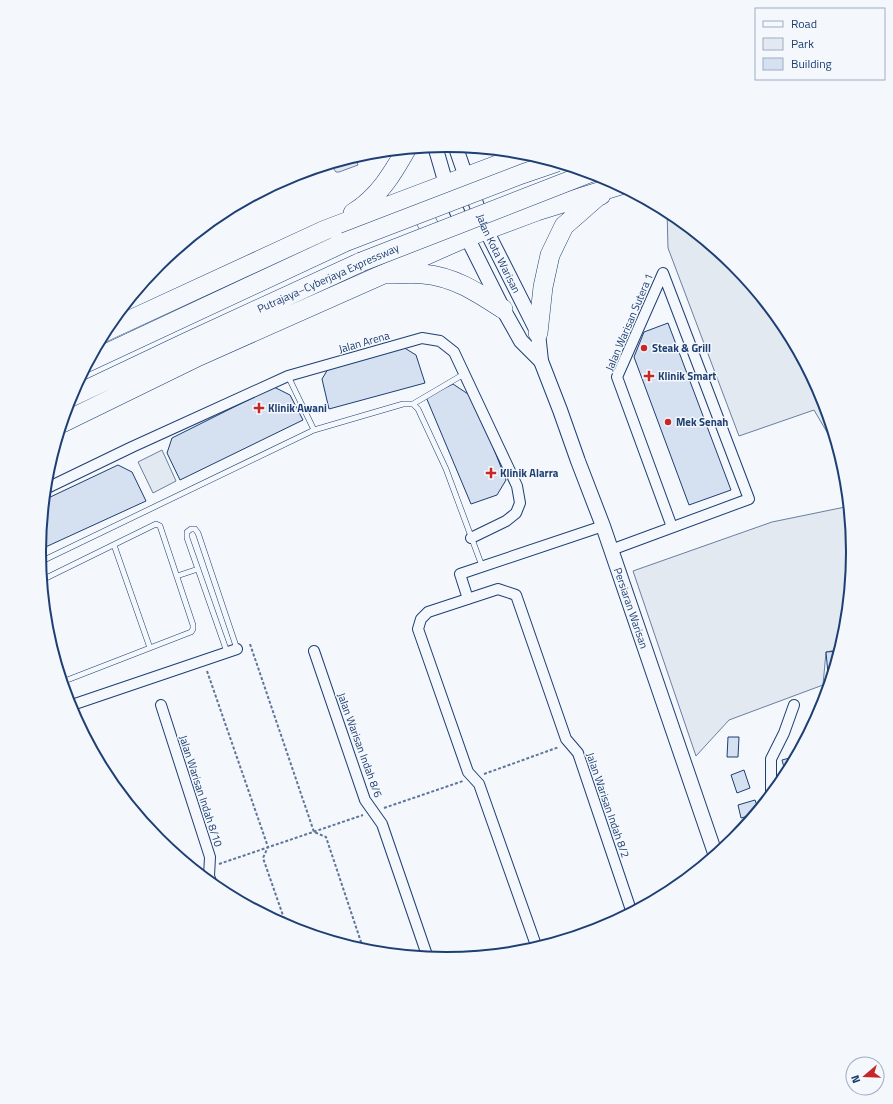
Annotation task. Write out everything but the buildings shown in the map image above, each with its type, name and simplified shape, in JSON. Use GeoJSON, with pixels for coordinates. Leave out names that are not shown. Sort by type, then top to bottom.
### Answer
{"type":"FeatureCollection","features":[{"type":"Feature","properties":{"kind":"highway"},"geometry":{"type":"LineString","coordinates":[[325,230],[361,208],[381,190],[404,154]]}},
{"type":"Feature","properties":{"kind":"highway"},"geometry":{"type":"LineString","coordinates":[[114,327],[325,230],[516,158]]}},
{"type":"Feature","properties":{"kind":"highway"},"geometry":{"type":"LineString","coordinates":[[519,158],[506,168],[501,179],[504,194],[512,208],[537,211]]}},
{"type":"Feature","properties":{"kind":"highway"},"geometry":{"type":"LineString","coordinates":[[97,358],[345,242],[549,165]]}},
{"type":"Feature","properties":{"kind":"highway","name":"Putrajaya–Cyberjaya Expressway"},"geometry":{"type":"LineString","coordinates":[[79,393],[361,262],[583,176]]}},
{"type":"Feature","properties":{"kind":"highway"},"geometry":{"type":"LineString","coordinates":[[68,420],[199,356],[467,237],[537,211],[612,188]]}},
{"type":"Feature","properties":{"kind":"highway"},"geometry":{"type":"LineString","coordinates":[[538,333],[543,287],[550,255],[564,226],[597,197],[614,188]]}},
{"type":"Feature","properties":{"kind":"highway"},"geometry":{"type":"LineString","coordinates":[[387,206],[405,204],[418,209],[428,224],[431,240],[426,249],[411,261]]}},
{"type":"Feature","properties":{"kind":"highway"},"geometry":{"type":"LineString","coordinates":[[386,274],[423,274],[458,282],[503,309]]}},
{"type":"Feature","properties":{"kind":"main road"},"geometry":{"type":"LineString","coordinates":[[437,152],[446,184],[467,237],[503,309],[521,341],[541,362]]}},
{"type":"Feature","properties":{"kind":"main road","name":"Jalan Kota Warisan"},"geometry":{"type":"LineString","coordinates":[[457,152],[486,230],[538,333],[541,362]]}},
{"type":"Feature","properties":{"kind":"main road","name":"Persiaran Warisan"},"geometry":{"type":"LineString","coordinates":[[541,362],[603,526],[714,850]]}},
{"type":"Feature","properties":{"kind":"street","name":"Jalan Warisan Sutera 1"},"geometry":{"type":"LineString","coordinates":[[611,550],[749,499],[663,273],[617,377],[672,527]]}},
{"type":"Feature","properties":{"kind":"street","name":"Jalan Arena"},"geometry":{"type":"LineString","coordinates":[[52,486],[132,447],[288,376],[422,338],[440,341],[454,352],[517,486],[520,503],[516,512],[506,521],[472,538]]}},
{"type":"Feature","properties":{"kind":"street"},"geometry":{"type":"LineString","coordinates":[[534,943],[479,784],[468,772],[418,629],[421,619],[428,612],[468,599],[460,574],[603,526]]}},
{"type":"Feature","properties":{"kind":"street","name":"Jalan Warisan Indah 8/2"},"geometry":{"type":"LineString","coordinates":[[468,599],[498,589],[516,595],[566,739],[578,753],[630,908]]}},
{"type":"Feature","properties":{"kind":"street"},"geometry":{"type":"LineString","coordinates":[[76,704],[237,649]]}},
{"type":"Feature","properties":{"kind":"street","name":"Jalan Warisan Indah 8/6"},"geometry":{"type":"LineString","coordinates":[[314,651],[365,800],[382,824],[426,952]]}},
{"type":"Feature","properties":{"kind":"street","name":"Jalan Warisan Indah 8/10"},"geometry":{"type":"LineString","coordinates":[[161,705],[210,857],[209,874]]}},
{"type":"Feature","properties":{"kind":"street"},"geometry":{"type":"LineString","coordinates":[[771,787],[772,759],[784,733],[794,705]]}},
{"type":"Feature","properties":{"kind":"lane"},"geometry":{"type":"LineString","coordinates":[[46,559],[314,430],[403,404],[413,404],[464,374]]}},
{"type":"Feature","properties":{"kind":"lane"},"geometry":{"type":"LineString","coordinates":[[288,376],[314,430]]}},
{"type":"Feature","properties":{"kind":"lane"},"geometry":{"type":"LineString","coordinates":[[413,404],[418,409],[446,469],[482,566]]}},
{"type":"Feature","properties":{"kind":"lane"},"geometry":{"type":"LineString","coordinates":[[47,578],[156,524],[160,526],[193,625],[191,632],[67,680]]}},
{"type":"Feature","properties":{"kind":"lane"},"geometry":{"type":"LineString","coordinates":[[227,652],[187,538],[188,530],[195,529],[198,533],[237,649]]}},
{"type":"Feature","properties":{"kind":"lane"},"geometry":{"type":"LineString","coordinates":[[114,545],[150,648]]}},
{"type":"Feature","properties":{"kind":"lane"},"geometry":{"type":"LineString","coordinates":[[176,576],[198,569]]}},
{"type":"Feature","properties":{"kind":"path"},"geometry":{"type":"LineString","coordinates":[[250,644],[314,832],[326,837],[361,943]]}},
{"type":"Feature","properties":{"kind":"path"},"geometry":{"type":"LineString","coordinates":[[204,660],[268,847],[263,858],[284,918]]}},
{"type":"Feature","properties":{"kind":"green space"},"geometry":{"type":"Polygon","coordinates":[[[667,218],[711,251],[748,288],[780,329],[806,375],[817,399],[830,437],[814,410],[739,436],[668,248],[667,218]]]}},
{"type":"Feature","properties":{"kind":"green space"},"geometry":{"type":"Polygon","coordinates":[[[162,450],[176,481],[153,493],[138,462],[162,450]]]}},
{"type":"Feature","properties":{"kind":"green space"},"geometry":{"type":"Polygon","coordinates":[[[845,507],[847,552],[846,578],[844,604],[834,650],[826,652],[823,685],[729,720],[696,756],[633,571],[772,522],[845,507]]]}},
{"type":"Feature","properties":{"kind":"shaded area"},"geometry":{"type":"Polygon","coordinates":[[[357,162],[358,165],[336,172],[333,168],[357,162]]]}},
{"type":"Feature","properties":{"kind":"place","name":"Steak & Grill"},"geometry":{"type":"Point","coordinates":[644,348]}},
{"type":"Feature","properties":{"kind":"place","name":"Klinik Smart"},"geometry":{"type":"Point","coordinates":[649,376]}},
{"type":"Feature","properties":{"kind":"place","name":"Klinik Awani"},"geometry":{"type":"Point","coordinates":[259,408]}},
{"type":"Feature","properties":{"kind":"place","name":"Mek Senah"},"geometry":{"type":"Point","coordinates":[668,422]}},
{"type":"Feature","properties":{"kind":"place","name":"Klinik Alarra"},"geometry":{"type":"Point","coordinates":[491,473]}}]}
